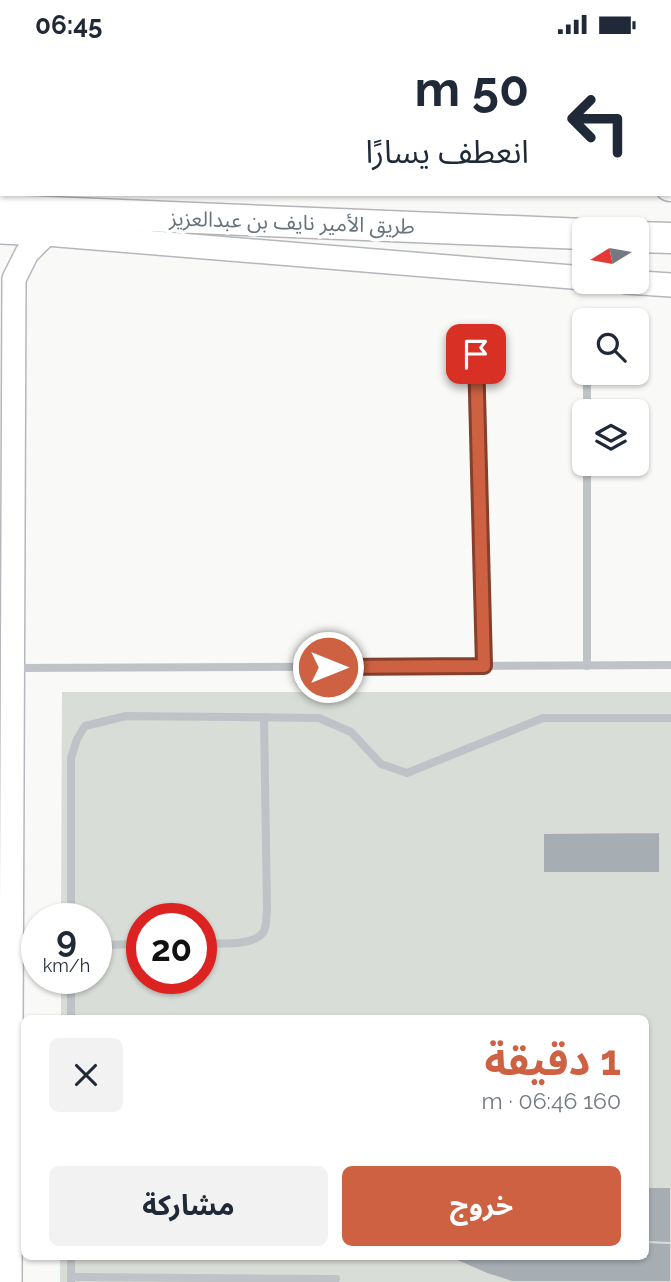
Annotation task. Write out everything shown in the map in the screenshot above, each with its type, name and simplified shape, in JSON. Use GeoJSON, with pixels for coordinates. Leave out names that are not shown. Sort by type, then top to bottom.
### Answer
{"type":"FeatureCollection","features":[{"type":"Feature","properties":{"kind":"highway","name":"طريق الأمير نايف بن عبدالعزيز"},"geometry":{"type":"LineString","coordinates":[[0,210],[572,234]]}},
{"type":"Feature","properties":{"kind":"highway"},"geometry":{"type":"LineString","coordinates":[[649,237],[671,238]]}},
{"type":"Feature","properties":{"kind":"street"},"geometry":{"type":"LineString","coordinates":[[0,232],[572,277]]}},
{"type":"Feature","properties":{"kind":"street"},"geometry":{"type":"LineString","coordinates":[[10,1282],[14,279],[27,253],[46,234]]}},
{"type":"Feature","properties":{"kind":"street"},"geometry":{"type":"LineString","coordinates":[[649,284],[671,285]]}},
{"type":"Feature","properties":{"kind":"lane"},"geometry":{"type":"LineString","coordinates":[[476,354],[484,666]]}},
{"type":"Feature","properties":{"kind":"lane"},"geometry":{"type":"LineString","coordinates":[[587,476],[587,666]]}},
{"type":"Feature","properties":{"kind":"lane"},"geometry":{"type":"LineString","coordinates":[[11,668],[671,665]]}},
{"type":"Feature","properties":{"kind":"lane"},"geometry":{"type":"LineString","coordinates":[[71,903],[71,758],[77,739],[85,726],[126,716],[319,717],[351,732],[381,764],[407,773],[543,718],[671,718]]}},
{"type":"Feature","properties":{"kind":"lane"},"geometry":{"type":"LineString","coordinates":[[217,943],[241,943],[257,939],[265,930],[264,717]]}},
{"type":"Feature","properties":{"kind":"lane"},"geometry":{"type":"LineString","coordinates":[[71,994],[71,1015]]}},
{"type":"Feature","properties":{"kind":"lane"},"geometry":{"type":"LineString","coordinates":[[71,1260],[71,1280],[336,1279]]}},
{"type":"Feature","properties":{"kind":"shaded area"},"geometry":{"type":"Polygon","coordinates":[[[62,692],[671,692],[671,1282],[60,1282],[60,1260],[649,1260],[649,1015],[61,1015],[61,994],[112,994],[112,903],[61,903],[62,692]]]}},
{"type":"Feature","properties":{"kind":"building"},"geometry":{"type":"Polygon","coordinates":[[[660,832],[660,873],[543,873],[543,833],[660,832]]]}},
{"type":"Feature","properties":{"kind":"building"},"geometry":{"type":"Polygon","coordinates":[[[649,1187],[671,1187],[671,1282],[512,1282],[455,1260],[649,1260],[649,1187]]]}},
{"type":"Feature","properties":{"kind":"building"},"geometry":{"type":"Polygon","coordinates":[[[649,1242],[671,1243],[671,1282],[512,1282],[455,1260],[649,1260],[649,1242]]]}},
{"type":"Feature","properties":{"kind":"route"},"geometry":{"type":"LineString","coordinates":[[328,667],[484,666],[476,354]]}}]}
